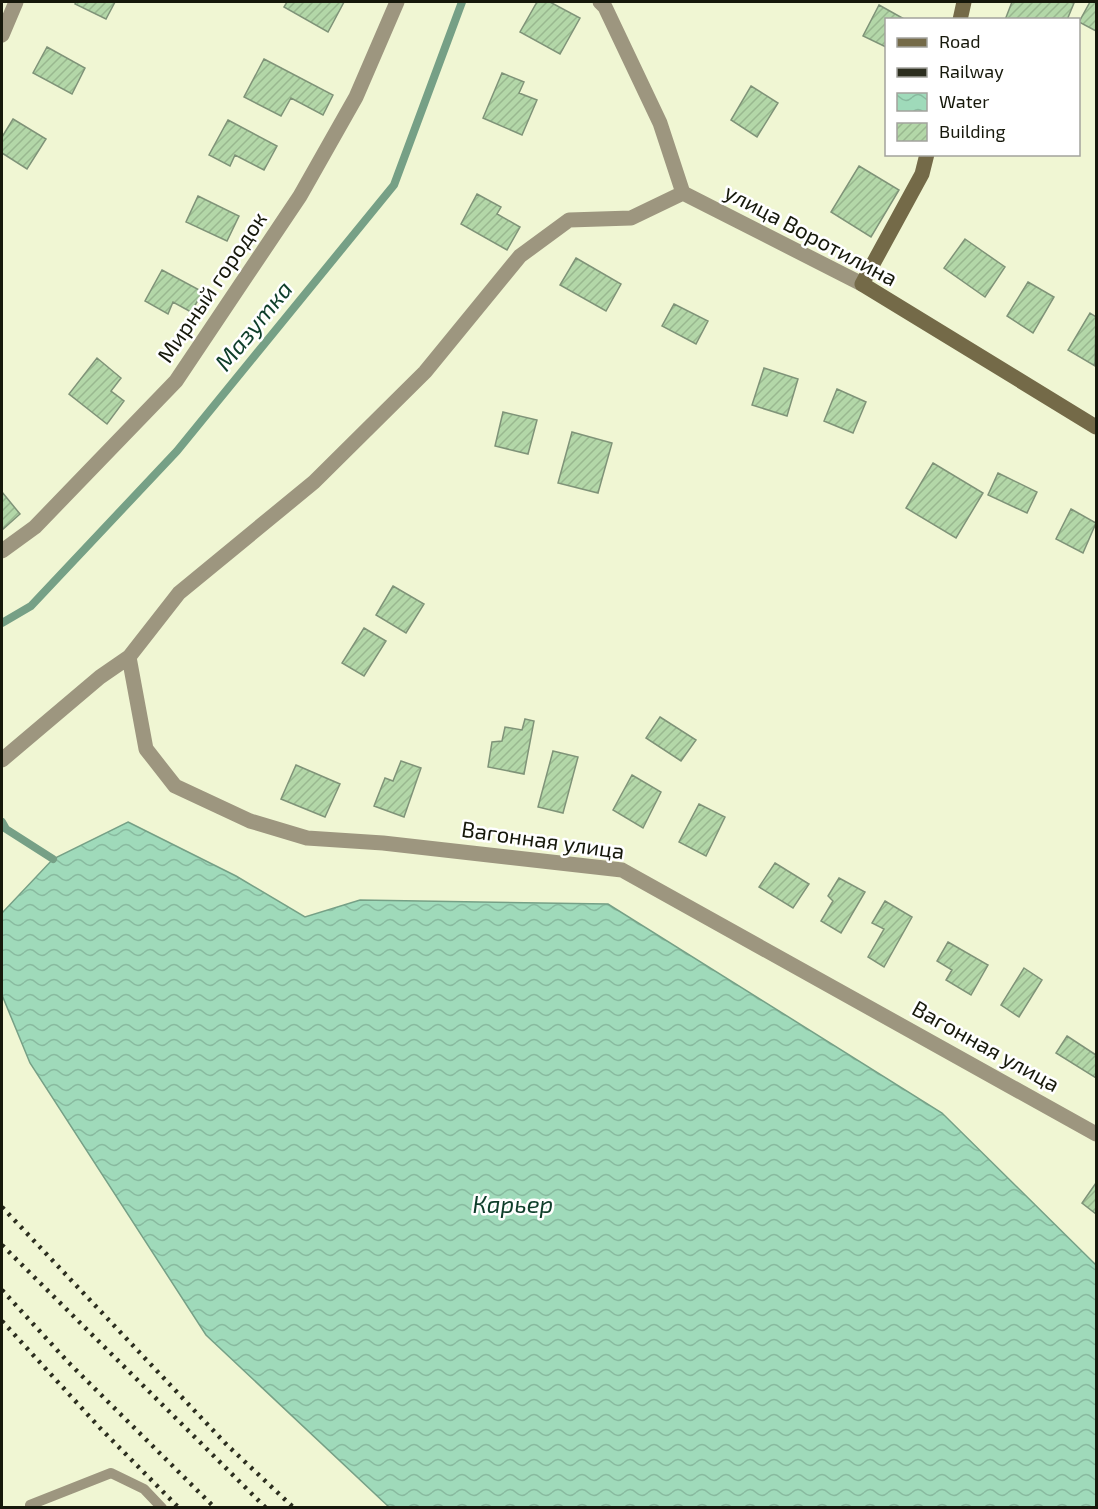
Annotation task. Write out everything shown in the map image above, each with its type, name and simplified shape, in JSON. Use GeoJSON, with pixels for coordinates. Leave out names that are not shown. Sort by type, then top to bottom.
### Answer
{"type":"FeatureCollection","features":[{"type":"Feature","properties":{"kind":"street"},"geometry":{"type":"LineString","coordinates":[[2,35],[16,2]]}},
{"type":"Feature","properties":{"kind":"street","name":"Мирный городок"},"geometry":{"type":"LineString","coordinates":[[2,551],[34,527],[176,381],[300,196],[356,97],[397,2]]}},
{"type":"Feature","properties":{"kind":"street"},"geometry":{"type":"LineString","coordinates":[[2,760],[100,677],[129,657],[179,593],[314,482],[426,372],[520,256],[569,220],[631,218],[683,193],[660,123],[605,7],[600,2]]}},
{"type":"Feature","properties":{"kind":"street"},"geometry":{"type":"LineString","coordinates":[[960,18],[964,2]]}},
{"type":"Feature","properties":{"kind":"street"},"geometry":{"type":"LineString","coordinates":[[862,284],[922,174],[926,156]]}},
{"type":"Feature","properties":{"kind":"street","name":"улица Воротилина"},"geometry":{"type":"LineString","coordinates":[[683,193],[862,284],[1096,427]]}},
{"type":"Feature","properties":{"kind":"street","name":"Вагонная улица"},"geometry":{"type":"LineString","coordinates":[[129,657],[146,749],[175,786],[250,821],[307,838],[383,843],[622,870],[1096,1134]]}},
{"type":"Feature","properties":{"kind":"lane"},"geometry":{"type":"LineString","coordinates":[[30,1505],[111,1473],[144,1489],[162,1508]]}},
{"type":"Feature","properties":{"kind":"water","name":"Карьер"},"geometry":{"type":"Polygon","coordinates":[[[128,822],[236,876],[305,917],[360,900],[608,904],[942,1113],[1096,1265],[1096,1507],[389,1507],[206,1335],[30,1063],[2,995],[2,913],[53,859],[128,822]]]}},
{"type":"Feature","properties":{"kind":"building"},"geometry":{"type":"Polygon","coordinates":[[[76,2],[115,2],[106,19],[75,4],[76,2]]]}},
{"type":"Feature","properties":{"kind":"building"},"geometry":{"type":"Polygon","coordinates":[[[287,2],[344,2],[328,32],[284,7],[287,2]]]}},
{"type":"Feature","properties":{"kind":"building"},"geometry":{"type":"Polygon","coordinates":[[[537,2],[550,2],[580,18],[560,54],[520,32],[537,2]]]}},
{"type":"Feature","properties":{"kind":"building"},"geometry":{"type":"Polygon","coordinates":[[[1012,2],[1074,3],[1068,18],[1006,18],[1012,2]]]}},
{"type":"Feature","properties":{"kind":"building"},"geometry":{"type":"Polygon","coordinates":[[[1090,2],[1096,2],[1096,31],[1080,23],[1090,2]]]}},
{"type":"Feature","properties":{"kind":"building"},"geometry":{"type":"Polygon","coordinates":[[[879,5],[902,18],[885,18],[885,47],[863,36],[879,5]]]}},
{"type":"Feature","properties":{"kind":"building"},"geometry":{"type":"Polygon","coordinates":[[[47,47],[85,68],[72,94],[33,73],[47,47]]]}},
{"type":"Feature","properties":{"kind":"building"},"geometry":{"type":"Polygon","coordinates":[[[264,59],[333,95],[323,115],[291,98],[281,116],[244,97],[264,59]]]}},
{"type":"Feature","properties":{"kind":"building"},"geometry":{"type":"Polygon","coordinates":[[[502,73],[524,82],[519,93],[537,100],[522,135],[483,118],[502,73]]]}},
{"type":"Feature","properties":{"kind":"building"},"geometry":{"type":"Polygon","coordinates":[[[751,86],[778,103],[757,137],[731,120],[751,86]]]}},
{"type":"Feature","properties":{"kind":"building"},"geometry":{"type":"Polygon","coordinates":[[[13,119],[46,139],[27,169],[2,153],[2,137],[13,119]]]}},
{"type":"Feature","properties":{"kind":"building"},"geometry":{"type":"Polygon","coordinates":[[[228,120],[277,146],[264,170],[235,155],[230,166],[209,155],[228,120]]]}},
{"type":"Feature","properties":{"kind":"building"},"geometry":{"type":"Polygon","coordinates":[[[859,166],[899,190],[871,237],[831,212],[859,166]]]}},
{"type":"Feature","properties":{"kind":"building"},"geometry":{"type":"Polygon","coordinates":[[[477,194],[501,207],[497,214],[520,227],[507,250],[461,224],[477,194]]]}},
{"type":"Feature","properties":{"kind":"building"},"geometry":{"type":"Polygon","coordinates":[[[198,196],[239,216],[227,241],[186,222],[198,196]]]}},
{"type":"Feature","properties":{"kind":"building"},"geometry":{"type":"Polygon","coordinates":[[[965,239],[1005,267],[985,297],[944,268],[965,239]]]}},
{"type":"Feature","properties":{"kind":"building"},"geometry":{"type":"Polygon","coordinates":[[[576,258],[621,284],[606,311],[560,285],[576,258]]]}},
{"type":"Feature","properties":{"kind":"building"},"geometry":{"type":"Polygon","coordinates":[[[162,270],[203,292],[191,312],[173,302],[168,314],[145,301],[162,270]]]}},
{"type":"Feature","properties":{"kind":"building"},"geometry":{"type":"Polygon","coordinates":[[[1028,282],[1054,297],[1033,333],[1007,316],[1028,282]]]}},
{"type":"Feature","properties":{"kind":"building"},"geometry":{"type":"Polygon","coordinates":[[[674,304],[708,321],[696,344],[662,326],[674,304]]]}},
{"type":"Feature","properties":{"kind":"building"},"geometry":{"type":"Polygon","coordinates":[[[1090,313],[1096,317],[1095,366],[1068,350],[1090,313]]]}},
{"type":"Feature","properties":{"kind":"building"},"geometry":{"type":"Polygon","coordinates":[[[97,358],[121,378],[111,391],[124,401],[107,424],[69,394],[97,358]]]}},
{"type":"Feature","properties":{"kind":"building"},"geometry":{"type":"Polygon","coordinates":[[[764,368],[798,379],[787,416],[752,405],[764,368]]]}},
{"type":"Feature","properties":{"kind":"building"},"geometry":{"type":"Polygon","coordinates":[[[837,389],[866,402],[853,433],[824,421],[837,389]]]}},
{"type":"Feature","properties":{"kind":"building"},"geometry":{"type":"Polygon","coordinates":[[[503,412],[537,420],[528,454],[495,446],[503,412]]]}},
{"type":"Feature","properties":{"kind":"building"},"geometry":{"type":"Polygon","coordinates":[[[572,432],[612,443],[598,493],[558,483],[572,432]]]}},
{"type":"Feature","properties":{"kind":"building"},"geometry":{"type":"Polygon","coordinates":[[[933,463],[983,493],[956,538],[906,508],[933,463]]]}},
{"type":"Feature","properties":{"kind":"building"},"geometry":{"type":"Polygon","coordinates":[[[998,473],[1037,492],[1027,513],[988,495],[998,473]]]}},
{"type":"Feature","properties":{"kind":"building"},"geometry":{"type":"Polygon","coordinates":[[[2,492],[20,514],[2,530],[2,492]]]}},
{"type":"Feature","properties":{"kind":"building"},"geometry":{"type":"Polygon","coordinates":[[[1071,509],[1096,523],[1083,553],[1056,539],[1071,509]]]}},
{"type":"Feature","properties":{"kind":"building"},"geometry":{"type":"Polygon","coordinates":[[[393,586],[424,604],[406,633],[376,615],[393,586]]]}},
{"type":"Feature","properties":{"kind":"building"},"geometry":{"type":"Polygon","coordinates":[[[364,628],[386,641],[364,676],[342,663],[364,628]]]}},
{"type":"Feature","properties":{"kind":"building"},"geometry":{"type":"Polygon","coordinates":[[[660,717],[696,740],[681,761],[646,738],[660,717]]]}},
{"type":"Feature","properties":{"kind":"building"},"geometry":{"type":"Polygon","coordinates":[[[525,719],[534,721],[524,774],[488,767],[492,742],[502,741],[505,727],[522,730],[525,719]]]}},
{"type":"Feature","properties":{"kind":"building"},"geometry":{"type":"Polygon","coordinates":[[[553,751],[578,757],[563,813],[538,807],[553,751]]]}},
{"type":"Feature","properties":{"kind":"building"},"geometry":{"type":"Polygon","coordinates":[[[401,761],[421,768],[404,817],[374,806],[385,778],[393,781],[401,761]]]}},
{"type":"Feature","properties":{"kind":"building"},"geometry":{"type":"Polygon","coordinates":[[[296,765],[340,784],[325,817],[281,799],[296,765]]]}},
{"type":"Feature","properties":{"kind":"building"},"geometry":{"type":"Polygon","coordinates":[[[632,775],[661,792],[643,828],[613,810],[632,775]]]}},
{"type":"Feature","properties":{"kind":"building"},"geometry":{"type":"Polygon","coordinates":[[[699,804],[725,817],[706,856],[679,842],[699,804]]]}},
{"type":"Feature","properties":{"kind":"building"},"geometry":{"type":"Polygon","coordinates":[[[775,863],[809,884],[793,908],[759,887],[775,863]]]}},
{"type":"Feature","properties":{"kind":"building"},"geometry":{"type":"Polygon","coordinates":[[[839,878],[865,892],[841,933],[821,921],[833,901],[828,896],[839,878]]]}},
{"type":"Feature","properties":{"kind":"building"},"geometry":{"type":"Polygon","coordinates":[[[885,901],[912,917],[884,967],[868,957],[884,929],[872,923],[885,901]]]}},
{"type":"Feature","properties":{"kind":"building"},"geometry":{"type":"Polygon","coordinates":[[[948,942],[988,965],[971,995],[946,980],[952,970],[937,961],[948,942]]]}},
{"type":"Feature","properties":{"kind":"building"},"geometry":{"type":"Polygon","coordinates":[[[1024,968],[1042,980],[1019,1017],[1001,1005],[1024,968]]]}},
{"type":"Feature","properties":{"kind":"building"},"geometry":{"type":"Polygon","coordinates":[[[1067,1036],[1096,1055],[1096,1078],[1056,1053],[1067,1036]]]}},
{"type":"Feature","properties":{"kind":"building"},"geometry":{"type":"Polygon","coordinates":[[[1096,1183],[1096,1214],[1082,1203],[1096,1183]]]}},
{"type":"Feature","properties":{"kind":"waterway","name":"Мазутка"},"geometry":{"type":"LineString","coordinates":[[2,623],[31,606],[177,451],[394,185],[462,2]]}},
{"type":"Feature","properties":{"kind":"waterway"},"geometry":{"type":"LineString","coordinates":[[2,822],[6,829],[53,859]]}},
{"type":"Feature","properties":{"kind":"railway"},"geometry":{"type":"LineString","coordinates":[[2,1207],[227,1445],[294,1508]]}},
{"type":"Feature","properties":{"kind":"railway"},"geometry":{"type":"LineString","coordinates":[[2,1245],[266,1508]]}},
{"type":"Feature","properties":{"kind":"railway"},"geometry":{"type":"LineString","coordinates":[[2,1290],[68,1362],[215,1508]]}},
{"type":"Feature","properties":{"kind":"railway"},"geometry":{"type":"LineString","coordinates":[[2,1321],[100,1428],[179,1508]]}}]}
